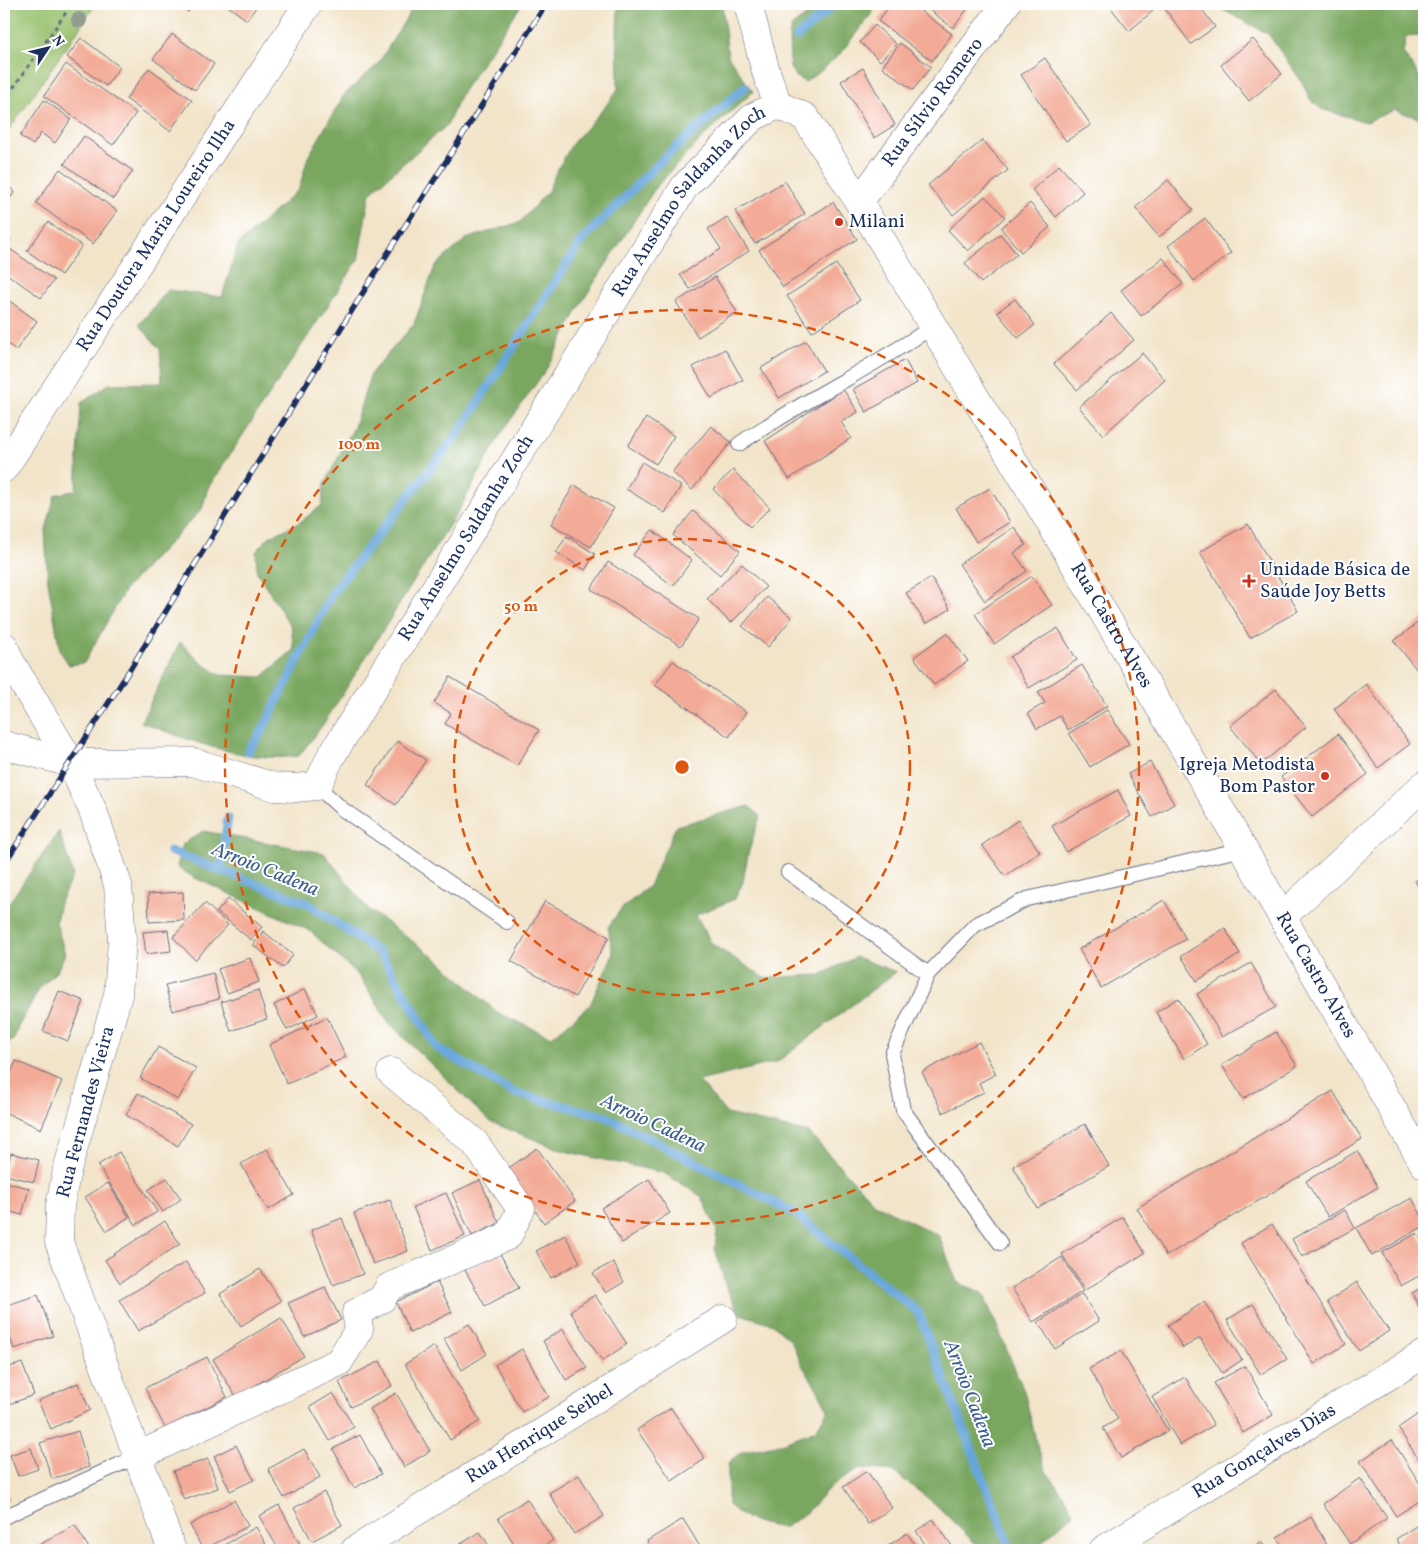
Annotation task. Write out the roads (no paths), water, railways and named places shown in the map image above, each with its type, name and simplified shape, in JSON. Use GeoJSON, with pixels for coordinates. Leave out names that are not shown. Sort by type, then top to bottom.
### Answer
{"type":"FeatureCollection","features":[{"type":"Feature","properties":{"kind":"street","name":"Rua Doutora Maria Loureiro Ilha"},"geometry":{"type":"LineString","coordinates":[[4,468],[308,4]]}},
{"type":"Feature","properties":{"kind":"street"},"geometry":{"type":"LineString","coordinates":[[748,4],[766,72],[778,105]]}},
{"type":"Feature","properties":{"kind":"street","name":"Rua Sílvio Romero"},"geometry":{"type":"LineString","coordinates":[[859,202],[1006,4]]}},
{"type":"Feature","properties":{"kind":"street","name":"Rua Castro Alves"},"geometry":{"type":"LineString","coordinates":[[778,105],[805,117],[859,202],[1283,916],[1424,1164]]}},
{"type":"Feature","properties":{"kind":"street","name":"Rua Anselmo Saldanha Zoch"},"geometry":{"type":"LineString","coordinates":[[317,786],[335,750],[685,186],[753,117],[778,105]]}},
{"type":"Feature","properties":{"kind":"street"},"geometry":{"type":"LineString","coordinates":[[4,646],[10,661],[71,763]]}},
{"type":"Feature","properties":{"kind":"street"},"geometry":{"type":"LineString","coordinates":[[4,745],[71,763],[193,762],[275,787],[317,786]]}},
{"type":"Feature","properties":{"kind":"street","name":"Rua Fernandes Vieira"},"geometry":{"type":"LineString","coordinates":[[71,763],[93,811],[118,885],[122,940],[118,995],[67,1170],[60,1205],[59,1242],[172,1550]]}},
{"type":"Feature","properties":{"kind":"street"},"geometry":{"type":"LineString","coordinates":[[1283,916],[1424,785]]}},
{"type":"Feature","properties":{"kind":"street"},"geometry":{"type":"LineString","coordinates":[[138,1456],[339,1362],[359,1329],[356,1313],[382,1299],[389,1287],[508,1236],[521,1208],[475,1143],[391,1072]]}},
{"type":"Feature","properties":{"kind":"street","name":"Rua Henrique Seibel"},"geometry":{"type":"LineString","coordinates":[[355,1550],[723,1319]]}},
{"type":"Feature","properties":{"kind":"street","name":"Rua Gonçalves Dias"},"geometry":{"type":"LineString","coordinates":[[1103,1550],[1424,1354]]}},
{"type":"Feature","properties":{"kind":"lane"},"geometry":{"type":"LineString","coordinates":[[740,444],[770,423],[898,350],[932,326]]}},
{"type":"Feature","properties":{"kind":"lane"},"geometry":{"type":"LineString","coordinates":[[317,786],[342,809],[507,922]]}},
{"type":"Feature","properties":{"kind":"lane"},"geometry":{"type":"LineString","coordinates":[[1000,1243],[903,1110],[892,1054],[928,974],[975,925],[1027,899],[1243,849]]}},
{"type":"Feature","properties":{"kind":"lane"},"geometry":{"type":"LineString","coordinates":[[788,872],[928,974]]}},
{"type":"Feature","properties":{"kind":"lane"},"geometry":{"type":"LineString","coordinates":[[4,1517],[138,1456]]}},
{"type":"Feature","properties":{"kind":"waterway"},"geometry":{"type":"LineString","coordinates":[[797,37],[835,4]]}},
{"type":"Feature","properties":{"kind":"waterway"},"geometry":{"type":"LineString","coordinates":[[248,751],[261,733],[332,593],[458,434],[582,240],[666,156],[745,87]]}},
{"type":"Feature","properties":{"kind":"waterway"},"geometry":{"type":"LineString","coordinates":[[220,871],[228,818]]}},
{"type":"Feature","properties":{"kind":"waterway","name":"Arroio Cadena"},"geometry":{"type":"LineString","coordinates":[[170,851],[307,903],[380,953],[437,1048],[514,1093],[605,1116],[793,1212],[918,1312],[1009,1545]]}},
{"type":"Feature","properties":{"kind":"railway"},"geometry":{"type":"LineString","coordinates":[[4,864],[124,679],[372,278],[546,4]]}},
{"type":"Feature","properties":{"kind":"place","name":"Milani"},"geometry":{"type":"Point","coordinates":[839,222]}},
{"type":"Feature","properties":{"kind":"place","name":"Unidade Básica de Saúde Joy Betts"},"geometry":{"type":"Point","coordinates":[1249,581]}},
{"type":"Feature","properties":{"kind":"place","name":"Igreja Metodista Bom Pastor"},"geometry":{"type":"Point","coordinates":[1325,776]}}]}
